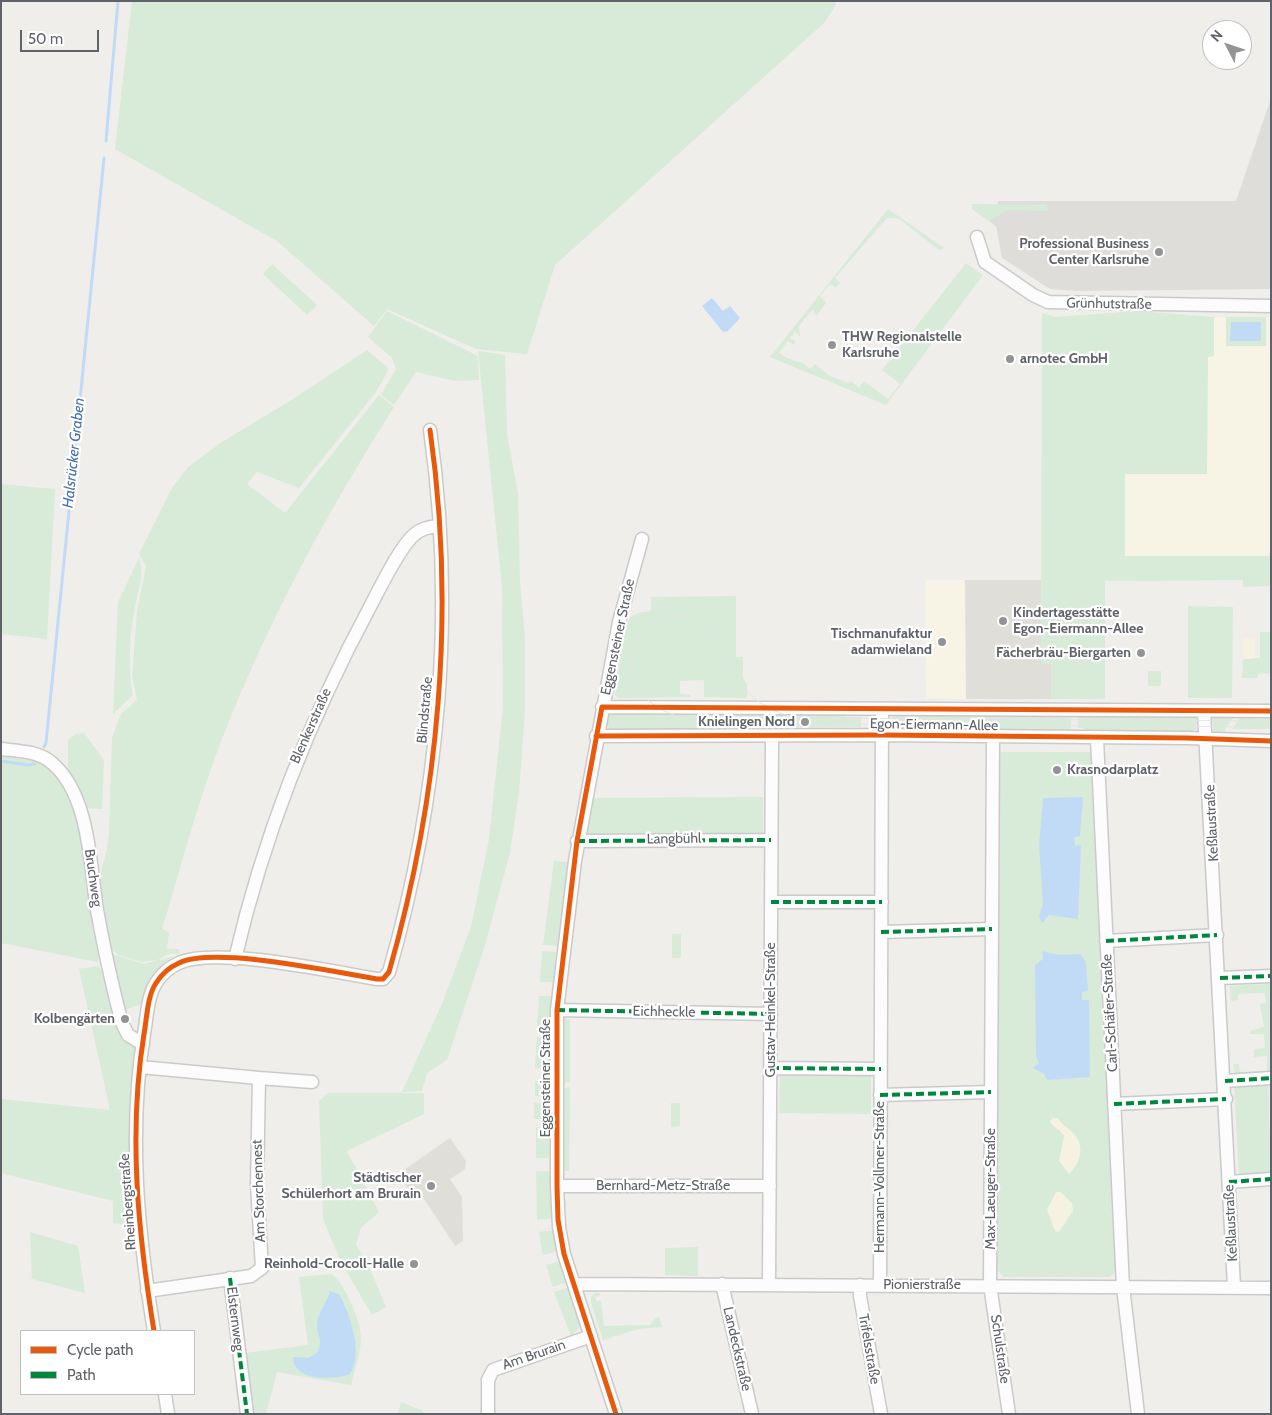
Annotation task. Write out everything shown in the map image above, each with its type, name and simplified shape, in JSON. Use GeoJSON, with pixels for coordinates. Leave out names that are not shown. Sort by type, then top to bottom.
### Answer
{"type":"FeatureCollection","features":[{"type":"Feature","properties":{"kind":"street","name":"Grünhutstraße"},"geometry":{"type":"LineString","coordinates":[[977,237],[985,262],[1033,295],[1048,302],[1271,306]]}},
{"type":"Feature","properties":{"kind":"street","name":"Blindstraße"},"geometry":{"type":"LineString","coordinates":[[235,959],[377,980],[383,979],[389,972],[405,917],[430,784],[441,651],[439,526],[430,430]]}},
{"type":"Feature","properties":{"kind":"street","name":"Blenkerstraße"},"geometry":{"type":"LineString","coordinates":[[235,959],[256,877],[281,798],[298,754],[328,688],[363,620],[406,544],[423,529],[439,526]]}},
{"type":"Feature","properties":{"kind":"street","name":"Eggensteiner Straße"},"geometry":{"type":"LineString","coordinates":[[616,1414],[574,1284],[559,1227],[556,1186],[557,1010],[578,841],[596,736],[621,615],[642,539]]}},
{"type":"Feature","properties":{"kind":"street","name":"Egon-Eiermann-Allee"},"geometry":{"type":"LineString","coordinates":[[602,707],[1180,712],[1271,711]]}},
{"type":"Feature","properties":{"kind":"street","name":"Hermann-Vollmer-Straße"},"geometry":{"type":"LineString","coordinates":[[880,1285],[882,710]]}},
{"type":"Feature","properties":{"kind":"street","name":"Keßlaustraße"},"geometry":{"type":"LineString","coordinates":[[1204,712],[1220,978],[1234,1287]]}},
{"type":"Feature","properties":{"kind":"street","name":"Egon-Eiermann-Allee"},"geometry":{"type":"LineString","coordinates":[[596,736],[772,737],[882,735],[1097,739],[1206,738],[1271,741]]}},
{"type":"Feature","properties":{"kind":"street","name":"Gustav-Heinkel-Straße"},"geometry":{"type":"LineString","coordinates":[[769,1284],[772,737]]}},
{"type":"Feature","properties":{"kind":"street","name":"Max-Laeuger-Straße"},"geometry":{"type":"LineString","coordinates":[[990,1285],[993,737]]}},
{"type":"Feature","properties":{"kind":"street","name":"Carl-Schäfer-Straße"},"geometry":{"type":"LineString","coordinates":[[1097,739],[1123,1287],[1138,1414]]}},
{"type":"Feature","properties":{"kind":"street","name":"Bruchweg"},"geometry":{"type":"LineString","coordinates":[[1,749],[35,754],[50,761],[62,772],[68,784],[88,837],[97,909],[122,1023],[128,1035],[143,1044]]}},
{"type":"Feature","properties":{"kind":"street","name":"Langbühl"},"geometry":{"type":"LineString","coordinates":[[578,841],[771,840]]}},
{"type":"Feature","properties":{"kind":"street"},"geometry":{"type":"LineString","coordinates":[[771,902],[882,902]]}},
{"type":"Feature","properties":{"kind":"street"},"geometry":{"type":"LineString","coordinates":[[881,932],[992,929]]}},
{"type":"Feature","properties":{"kind":"street"},"geometry":{"type":"LineString","coordinates":[[1106,941],[1217,935]]}},
{"type":"Feature","properties":{"kind":"street","name":"Rheinbergstraße"},"geometry":{"type":"LineString","coordinates":[[154,1330],[147,1291],[136,1172],[140,1068],[154,988],[164,973],[180,963],[205,957],[235,959]]}},
{"type":"Feature","properties":{"kind":"street"},"geometry":{"type":"LineString","coordinates":[[1220,978],[1271,976]]}},
{"type":"Feature","properties":{"kind":"street","name":"Eichheckle"},"geometry":{"type":"LineString","coordinates":[[557,1010],[771,1014]]}},
{"type":"Feature","properties":{"kind":"street"},"geometry":{"type":"LineString","coordinates":[[140,1068],[312,1082]]}},
{"type":"Feature","properties":{"kind":"street"},"geometry":{"type":"LineString","coordinates":[[771,1068],[881,1069]]}},
{"type":"Feature","properties":{"kind":"street","name":"Am Storchennest"},"geometry":{"type":"LineString","coordinates":[[230,1278],[256,1274],[263,1263],[257,1185],[259,1078]]}},
{"type":"Feature","properties":{"kind":"street"},"geometry":{"type":"LineString","coordinates":[[1225,1081],[1271,1078]]}},
{"type":"Feature","properties":{"kind":"street"},"geometry":{"type":"LineString","coordinates":[[880,1095],[991,1092]]}},
{"type":"Feature","properties":{"kind":"street"},"geometry":{"type":"LineString","coordinates":[[1114,1104],[1226,1099]]}},
{"type":"Feature","properties":{"kind":"street"},"geometry":{"type":"LineString","coordinates":[[1229,1182],[1271,1179]]}},
{"type":"Feature","properties":{"kind":"street","name":"Bernhard-Metz-Straße"},"geometry":{"type":"LineString","coordinates":[[556,1186],[770,1186]]}},
{"type":"Feature","properties":{"kind":"street","name":"Elsternweg"},"geometry":{"type":"LineString","coordinates":[[147,1291],[230,1278],[247,1414]]}},
{"type":"Feature","properties":{"kind":"street","name":"Pionierstraße"},"geometry":{"type":"LineString","coordinates":[[574,1284],[1271,1288]]}},
{"type":"Feature","properties":{"kind":"street","name":"Landeckstraße"},"geometry":{"type":"LineString","coordinates":[[722,1284],[752,1414]]}},
{"type":"Feature","properties":{"kind":"street","name":"Trifelsstraße"},"geometry":{"type":"LineString","coordinates":[[860,1285],[860,1296],[881,1414]]}},
{"type":"Feature","properties":{"kind":"street","name":"Schulstraße"},"geometry":{"type":"LineString","coordinates":[[990,1285],[1009,1414]]}},
{"type":"Feature","properties":{"kind":"street","name":"Am Brurain"},"geometry":{"type":"LineString","coordinates":[[488,1414],[488,1380],[493,1370],[591,1336]]}},
{"type":"Feature","properties":{"kind":"street"},"geometry":{"type":"LineString","coordinates":[[165,1395],[168,1414]]}},
{"type":"Feature","properties":{"kind":"shaded area"},"geometry":{"type":"Polygon","coordinates":[[[1271,98],[1271,289],[1077,291],[1050,289],[1002,258],[996,226],[972,209],[972,204],[998,205],[998,201],[1236,201],[1271,98]]]}},
{"type":"Feature","properties":{"kind":"shaded area"},"geometry":{"type":"Polygon","coordinates":[[[1214,317],[1271,317],[1271,557],[1125,557],[1125,473],[1207,474],[1208,356],[1214,356],[1214,317]]]}},
{"type":"Feature","properties":{"kind":"shaded area"},"geometry":{"type":"Polygon","coordinates":[[[925,580],[965,580],[966,699],[926,698],[925,580]]]}},
{"type":"Feature","properties":{"kind":"shaded area","name":"Kindertagesstätte Egon-Eiermann-Allee"},"geometry":{"type":"Polygon","coordinates":[[[965,580],[1041,580],[1041,663],[1051,664],[1051,699],[966,699],[965,580]]]}},
{"type":"Feature","properties":{"kind":"shaded area","name":"Städtischer Schülerhort am Brurain"},"geometry":{"type":"Polygon","coordinates":[[[450,1138],[466,1161],[465,1169],[450,1179],[462,1197],[463,1241],[455,1246],[421,1194],[415,1199],[398,1174],[450,1138]]]}},
{"type":"Feature","properties":{"kind":"green space"},"geometry":{"type":"Polygon","coordinates":[[[132,1],[835,1],[836,5],[824,23],[555,265],[527,354],[476,349],[387,309],[374,326],[277,241],[115,149],[132,1]]]}},
{"type":"Feature","properties":{"kind":"green space"},"geometry":{"type":"Polygon","coordinates":[[[972,204],[1047,205],[1048,211],[1008,210],[989,221],[972,209],[972,204]]]}},
{"type":"Feature","properties":{"kind":"green space"},"geometry":{"type":"Polygon","coordinates":[[[888,209],[944,248],[939,250],[898,218],[887,218],[835,278],[840,283],[836,288],[830,284],[820,296],[826,303],[816,316],[813,309],[799,326],[800,336],[795,332],[790,338],[796,342],[794,345],[788,341],[779,353],[791,360],[803,363],[810,369],[815,364],[830,376],[848,383],[851,381],[859,388],[864,381],[888,399],[900,384],[882,370],[966,263],[983,275],[886,405],[770,357],[888,209]]]}},
{"type":"Feature","properties":{"kind":"green space"},"geometry":{"type":"Polygon","coordinates":[[[272,264],[317,305],[307,315],[263,274],[272,264]]]}},
{"type":"Feature","properties":{"kind":"green space"},"geometry":{"type":"Polygon","coordinates":[[[387,311],[478,356],[479,380],[455,381],[416,372],[394,405],[381,395],[396,369],[392,358],[368,337],[387,311]]]}},
{"type":"Feature","properties":{"kind":"green space"},"geometry":{"type":"Polygon","coordinates":[[[1137,311],[1214,317],[1214,356],[1208,357],[1207,474],[1125,474],[1125,556],[1269,556],[1271,545],[1271,586],[1243,587],[1243,580],[1105,581],[1105,699],[1051,699],[1051,664],[1041,663],[1042,313],[1056,317],[1137,311]]]}},
{"type":"Feature","properties":{"kind":"green space"},"geometry":{"type":"Polygon","coordinates":[[[1226,317],[1266,317],[1266,346],[1226,346],[1226,317]]]}},
{"type":"Feature","properties":{"kind":"green space"},"geometry":{"type":"Polygon","coordinates":[[[367,350],[389,369],[376,392],[299,488],[257,472],[247,484],[285,513],[379,395],[394,407],[321,529],[277,613],[220,744],[162,929],[169,932],[167,949],[179,949],[179,954],[168,954],[158,960],[142,962],[118,955],[110,947],[100,904],[100,876],[109,832],[112,738],[121,714],[137,700],[132,676],[137,611],[146,566],[139,554],[172,488],[188,467],[222,442],[293,399],[367,350]]]}},
{"type":"Feature","properties":{"kind":"green space"},"geometry":{"type":"Polygon","coordinates":[[[478,351],[505,355],[507,433],[518,494],[520,583],[525,639],[525,709],[519,792],[510,853],[485,945],[447,1060],[427,1073],[422,1091],[402,1092],[441,1006],[471,927],[489,839],[503,707],[502,587],[478,351]]]}},
{"type":"Feature","properties":{"kind":"green space"},"geometry":{"type":"Polygon","coordinates":[[[1,484],[55,489],[47,639],[1,634],[1,484]]]}},
{"type":"Feature","properties":{"kind":"green space"},"geometry":{"type":"Polygon","coordinates":[[[139,558],[141,576],[133,618],[130,651],[133,695],[113,714],[118,602],[139,558]]]}},
{"type":"Feature","properties":{"kind":"green space"},"geometry":{"type":"Polygon","coordinates":[[[736,596],[736,657],[743,657],[743,678],[747,684],[747,698],[704,697],[704,680],[680,681],[680,694],[690,695],[690,697],[618,698],[615,695],[625,626],[632,616],[651,611],[651,597],[736,596]]]}},
{"type":"Feature","properties":{"kind":"green space"},"geometry":{"type":"Polygon","coordinates":[[[1188,606],[1233,607],[1232,698],[1188,698],[1188,606]]]}},
{"type":"Feature","properties":{"kind":"green space"},"geometry":{"type":"Polygon","coordinates":[[[1260,632],[1271,632],[1271,673],[1258,674],[1257,678],[1242,678],[1243,659],[1260,658],[1260,632]]]}},
{"type":"Feature","properties":{"kind":"green space"},"geometry":{"type":"Polygon","coordinates":[[[1148,671],[1161,671],[1161,686],[1148,686],[1148,671]]]}},
{"type":"Feature","properties":{"kind":"green space"},"geometry":{"type":"Polygon","coordinates":[[[712,712],[711,732],[614,732],[607,726],[608,717],[611,713],[712,712]]]}},
{"type":"Feature","properties":{"kind":"green space"},"geometry":{"type":"Polygon","coordinates":[[[718,712],[844,712],[845,717],[861,717],[861,727],[718,727],[718,712]]]}},
{"type":"Feature","properties":{"kind":"green space"},"geometry":{"type":"Polygon","coordinates":[[[899,713],[1064,713],[1065,718],[1071,718],[1071,733],[896,730],[892,727],[893,717],[899,713]]]}},
{"type":"Feature","properties":{"kind":"green space"},"geometry":{"type":"Polygon","coordinates":[[[1224,713],[1224,718],[1233,718],[1225,729],[1225,736],[1214,733],[1212,719],[1215,714],[1224,713]]]}},
{"type":"Feature","properties":{"kind":"green space"},"geometry":{"type":"Polygon","coordinates":[[[1078,714],[1192,715],[1197,719],[1196,729],[1191,733],[1084,733],[1084,728],[1078,728],[1078,714]]]}},
{"type":"Feature","properties":{"kind":"green space"},"geometry":{"type":"Polygon","coordinates":[[[1240,718],[1271,719],[1271,729],[1232,729],[1240,718]]]}},
{"type":"Feature","properties":{"kind":"green space"},"geometry":{"type":"Polygon","coordinates":[[[84,733],[104,760],[102,809],[85,808],[68,770],[68,740],[76,734],[84,733]]]}},
{"type":"Feature","properties":{"kind":"green space"},"geometry":{"type":"Polygon","coordinates":[[[997,752],[1094,752],[1116,1268],[1114,1274],[1109,1277],[1004,1277],[995,1268],[997,752]]]}},
{"type":"Feature","properties":{"kind":"green space"},"geometry":{"type":"Polygon","coordinates":[[[1,755],[44,763],[65,784],[80,831],[100,948],[98,962],[1,943],[1,755]]]}},
{"type":"Feature","properties":{"kind":"green space"},"geometry":{"type":"Polygon","coordinates":[[[763,797],[763,834],[586,834],[592,798],[763,797]]]}},
{"type":"Feature","properties":{"kind":"green space"},"geometry":{"type":"Polygon","coordinates":[[[554,861],[568,862],[557,946],[543,945],[554,861]]]}},
{"type":"Feature","properties":{"kind":"green space"},"geometry":{"type":"Polygon","coordinates":[[[672,934],[681,934],[681,958],[672,958],[672,934]]]}},
{"type":"Feature","properties":{"kind":"green space"},"geometry":{"type":"Polygon","coordinates":[[[542,951],[556,952],[554,982],[540,982],[542,951]]]}},
{"type":"Feature","properties":{"kind":"green space"},"geometry":{"type":"Polygon","coordinates":[[[112,954],[144,964],[174,956],[157,971],[146,989],[141,1004],[125,1010],[124,1006],[121,1007],[112,954]]]}},
{"type":"Feature","properties":{"kind":"green space"},"geometry":{"type":"Polygon","coordinates":[[[98,966],[109,979],[122,1036],[137,1050],[135,1225],[113,1223],[113,1201],[1,1173],[1,1099],[110,1110],[79,969],[98,966]]]}},
{"type":"Feature","properties":{"kind":"green space"},"geometry":{"type":"Polygon","coordinates":[[[1271,984],[1271,1072],[1235,1074],[1233,1064],[1239,1064],[1240,1072],[1267,1071],[1267,1056],[1254,1057],[1254,1049],[1265,1048],[1264,1034],[1250,1034],[1250,1031],[1264,1027],[1260,1004],[1266,1003],[1265,993],[1238,994],[1238,1000],[1231,1001],[1230,986],[1271,984]]]}},
{"type":"Feature","properties":{"kind":"green space"},"geometry":{"type":"Polygon","coordinates":[[[539,996],[553,996],[552,1027],[537,1027],[539,996]]]}},
{"type":"Feature","properties":{"kind":"green space"},"geometry":{"type":"Polygon","coordinates":[[[563,1019],[570,1019],[570,1082],[563,1083],[563,1019]]]}},
{"type":"Feature","properties":{"kind":"green space"},"geometry":{"type":"Polygon","coordinates":[[[537,1037],[551,1038],[550,1069],[535,1068],[537,1037]]]}},
{"type":"Feature","properties":{"kind":"green space"},"geometry":{"type":"Polygon","coordinates":[[[780,1075],[871,1075],[871,1114],[779,1113],[780,1075]]]}},
{"type":"Feature","properties":{"kind":"green space"},"geometry":{"type":"Polygon","coordinates":[[[535,1081],[550,1081],[550,1096],[535,1096],[535,1081]]]}},
{"type":"Feature","properties":{"kind":"green space"},"geometry":{"type":"Polygon","coordinates":[[[1268,1083],[1271,1174],[1239,1176],[1234,1084],[1268,1083]]]}},
{"type":"Feature","properties":{"kind":"green space"},"geometry":{"type":"Polygon","coordinates":[[[570,1087],[569,1171],[563,1171],[563,1088],[570,1087]]]}},
{"type":"Feature","properties":{"kind":"green space"},"geometry":{"type":"Polygon","coordinates":[[[328,1093],[424,1093],[424,1114],[347,1151],[379,1212],[361,1228],[356,1244],[373,1276],[386,1307],[372,1315],[341,1262],[323,1219],[319,1101],[328,1093]]]}},
{"type":"Feature","properties":{"kind":"green space"},"geometry":{"type":"Polygon","coordinates":[[[534,1103],[550,1104],[550,1119],[534,1119],[534,1103]]]}},
{"type":"Feature","properties":{"kind":"green space"},"geometry":{"type":"Polygon","coordinates":[[[671,1103],[680,1103],[680,1126],[671,1127],[671,1103]]]}},
{"type":"Feature","properties":{"kind":"green space"},"geometry":{"type":"Polygon","coordinates":[[[536,1127],[549,1128],[549,1158],[536,1158],[536,1127]]]}},
{"type":"Feature","properties":{"kind":"green space"},"geometry":{"type":"Polygon","coordinates":[[[536,1171],[550,1171],[553,1218],[537,1220],[536,1171]]]}},
{"type":"Feature","properties":{"kind":"green space"},"geometry":{"type":"Polygon","coordinates":[[[555,1230],[559,1251],[543,1255],[539,1232],[555,1230]]]}},
{"type":"Feature","properties":{"kind":"green space"},"geometry":{"type":"Polygon","coordinates":[[[30,1232],[78,1246],[85,1293],[32,1279],[30,1232]]]}},
{"type":"Feature","properties":{"kind":"green space"},"geometry":{"type":"Polygon","coordinates":[[[698,1247],[698,1276],[665,1275],[665,1248],[698,1247]]]}},
{"type":"Feature","properties":{"kind":"green space"},"geometry":{"type":"Polygon","coordinates":[[[560,1261],[567,1282],[553,1287],[546,1265],[560,1261]]]}},
{"type":"Feature","properties":{"kind":"green space"},"geometry":{"type":"Polygon","coordinates":[[[332,1274],[347,1295],[356,1314],[361,1333],[351,1385],[277,1372],[266,1414],[253,1414],[245,1353],[308,1345],[299,1277],[332,1274]]]}},
{"type":"Feature","properties":{"kind":"green space"},"geometry":{"type":"Polygon","coordinates":[[[569,1287],[580,1323],[578,1329],[571,1336],[554,1292],[569,1287]]]}},
{"type":"Feature","properties":{"kind":"green space"},"geometry":{"type":"Polygon","coordinates":[[[595,1293],[600,1293],[596,1297],[596,1301],[601,1301],[604,1326],[650,1325],[655,1318],[659,1317],[662,1327],[638,1329],[603,1340],[591,1303],[591,1297],[595,1293]]]}},
{"type":"Feature","properties":{"kind":"green space"},"geometry":{"type":"Polygon","coordinates":[[[401,1402],[423,1411],[423,1414],[398,1414],[401,1402]]]}},
{"type":"Feature","properties":{"kind":"sand"},"geometry":{"type":"Polygon","coordinates":[[[1242,638],[1255,638],[1255,658],[1243,659],[1242,638]]]}},
{"type":"Feature","properties":{"kind":"sand"},"geometry":{"type":"Polygon","coordinates":[[[1052,1118],[1058,1118],[1075,1135],[1080,1145],[1080,1156],[1076,1166],[1069,1174],[1059,1161],[1064,1136],[1050,1122],[1052,1118]]]}},
{"type":"Feature","properties":{"kind":"sand"},"geometry":{"type":"Polygon","coordinates":[[[1056,1192],[1061,1192],[1072,1203],[1073,1211],[1059,1232],[1055,1231],[1047,1210],[1056,1192]]]}},
{"type":"Feature","properties":{"kind":"water"},"geometry":{"type":"Polygon","coordinates":[[[712,298],[723,311],[730,306],[740,318],[728,331],[723,332],[702,306],[712,298]]]}},
{"type":"Feature","properties":{"kind":"water"},"geometry":{"type":"Polygon","coordinates":[[[1231,322],[1261,322],[1261,341],[1230,341],[1231,322]]]}},
{"type":"Feature","properties":{"kind":"water"},"geometry":{"type":"Polygon","coordinates":[[[1083,797],[1080,836],[1074,837],[1075,846],[1081,845],[1078,919],[1049,915],[1042,923],[1039,916],[1043,904],[1039,845],[1043,798],[1083,797]]]}},
{"type":"Feature","properties":{"kind":"water"},"geometry":{"type":"Polygon","coordinates":[[[1042,951],[1059,955],[1080,954],[1086,962],[1088,991],[1082,992],[1082,1000],[1089,1000],[1090,1077],[1047,1080],[1044,1074],[1033,1068],[1039,1063],[1036,1056],[1035,965],[1043,959],[1042,951]]]}},
{"type":"Feature","properties":{"kind":"water"},"geometry":{"type":"Polygon","coordinates":[[[330,1291],[339,1294],[347,1312],[354,1334],[356,1355],[350,1374],[325,1378],[307,1375],[300,1371],[295,1365],[293,1357],[308,1358],[317,1353],[320,1340],[317,1321],[330,1291]]]}},
{"type":"Feature","properties":{"kind":"waterway","name":"Halsrücker Graben"},"geometry":{"type":"LineString","coordinates":[[106,141],[118,1]]}},
{"type":"Feature","properties":{"kind":"waterway","name":"Halsrücker Graben"},"geometry":{"type":"LineString","coordinates":[[44,747],[46,743],[104,158]]}},
{"type":"Feature","properties":{"kind":"waterway","name":"Halsrücker Graben"},"geometry":{"type":"LineString","coordinates":[[1,761],[28,765],[34,764]]}},
{"type":"Feature","properties":{"kind":"tram line"},"geometry":{"type":"LineString","coordinates":[[1271,721],[799,718],[773,710],[751,695],[739,681],[713,633],[697,620],[685,617],[671,617],[658,622],[647,630],[638,640],[633,652],[631,666],[633,679],[640,692],[653,704],[678,717],[704,723],[1271,727]]}},
{"type":"Feature","properties":{"kind":"marked path"},"geometry":{"type":"LineString","coordinates":[[577,841],[771,840]]}},
{"type":"Feature","properties":{"kind":"marked path"},"geometry":{"type":"LineString","coordinates":[[771,902],[882,902]]}},
{"type":"Feature","properties":{"kind":"marked path"},"geometry":{"type":"LineString","coordinates":[[881,932],[992,929]]}},
{"type":"Feature","properties":{"kind":"marked path"},"geometry":{"type":"LineString","coordinates":[[1106,941],[1217,935]]}},
{"type":"Feature","properties":{"kind":"marked path"},"geometry":{"type":"LineString","coordinates":[[1220,978],[1271,976]]}},
{"type":"Feature","properties":{"kind":"marked path"},"geometry":{"type":"LineString","coordinates":[[557,1010],[771,1014]]}},
{"type":"Feature","properties":{"kind":"marked path"},"geometry":{"type":"LineString","coordinates":[[771,1068],[881,1069]]}},
{"type":"Feature","properties":{"kind":"marked path"},"geometry":{"type":"LineString","coordinates":[[1225,1081],[1271,1078]]}},
{"type":"Feature","properties":{"kind":"marked path"},"geometry":{"type":"LineString","coordinates":[[880,1095],[991,1092]]}},
{"type":"Feature","properties":{"kind":"marked path"},"geometry":{"type":"LineString","coordinates":[[1114,1104],[1226,1099]]}},
{"type":"Feature","properties":{"kind":"marked path"},"geometry":{"type":"LineString","coordinates":[[1229,1182],[1271,1179]]}},
{"type":"Feature","properties":{"kind":"marked path"},"geometry":{"type":"LineString","coordinates":[[230,1278],[247,1414]]}},
{"type":"Feature","properties":{"kind":"cycle path"},"geometry":{"type":"LineString","coordinates":[[154,1330],[143,1257],[136,1146],[139,1071],[148,1008],[156,983],[160,977],[179,963],[219,957],[305,966],[377,979],[383,979],[389,972],[406,906],[420,839],[431,772],[438,704],[442,635],[442,567],[438,498],[430,430]]}},
{"type":"Feature","properties":{"kind":"cycle path"},"geometry":{"type":"LineString","coordinates":[[616,1414],[564,1254],[558,1220],[557,1186],[557,1010],[577,841],[602,707],[1271,711]]}},
{"type":"Feature","properties":{"kind":"cycle path"},"geometry":{"type":"LineString","coordinates":[[596,736],[882,735],[1187,738],[1271,741]]}},
{"type":"Feature","properties":{"kind":"place","name":"Professional Business Center Karlsruhe"},"geometry":{"type":"Point","coordinates":[1159,252]}},
{"type":"Feature","properties":{"kind":"place","name":"THW Regionalstelle Karlsruhe"},"geometry":{"type":"Point","coordinates":[832,345]}},
{"type":"Feature","properties":{"kind":"place","name":"arnotec GmbH"},"geometry":{"type":"Point","coordinates":[1010,359]}},
{"type":"Feature","properties":{"kind":"place","name":"Kindertagesstätte Egon-Eiermann-Allee"},"geometry":{"type":"Point","coordinates":[1003,621]}},
{"type":"Feature","properties":{"kind":"place","name":"Tischmanufaktur adamwieland"},"geometry":{"type":"Point","coordinates":[942,642]}},
{"type":"Feature","properties":{"kind":"place","name":"Fächerbräu-Biergarten"},"geometry":{"type":"Point","coordinates":[1141,653]}},
{"type":"Feature","properties":{"kind":"place","name":"Knielingen Nord"},"geometry":{"type":"Point","coordinates":[805,722]}},
{"type":"Feature","properties":{"kind":"place","name":"Krasnodarplatz"},"geometry":{"type":"Point","coordinates":[1057,770]}},
{"type":"Feature","properties":{"kind":"place","name":"Kolbengärten"},"geometry":{"type":"Point","coordinates":[125,1019]}},
{"type":"Feature","properties":{"kind":"place","name":"Städtischer Schülerhort am Brurain"},"geometry":{"type":"Point","coordinates":[431,1186]}},
{"type":"Feature","properties":{"kind":"place","name":"Reinhold-Crocoll-Halle"},"geometry":{"type":"Point","coordinates":[414,1264]}}]}
